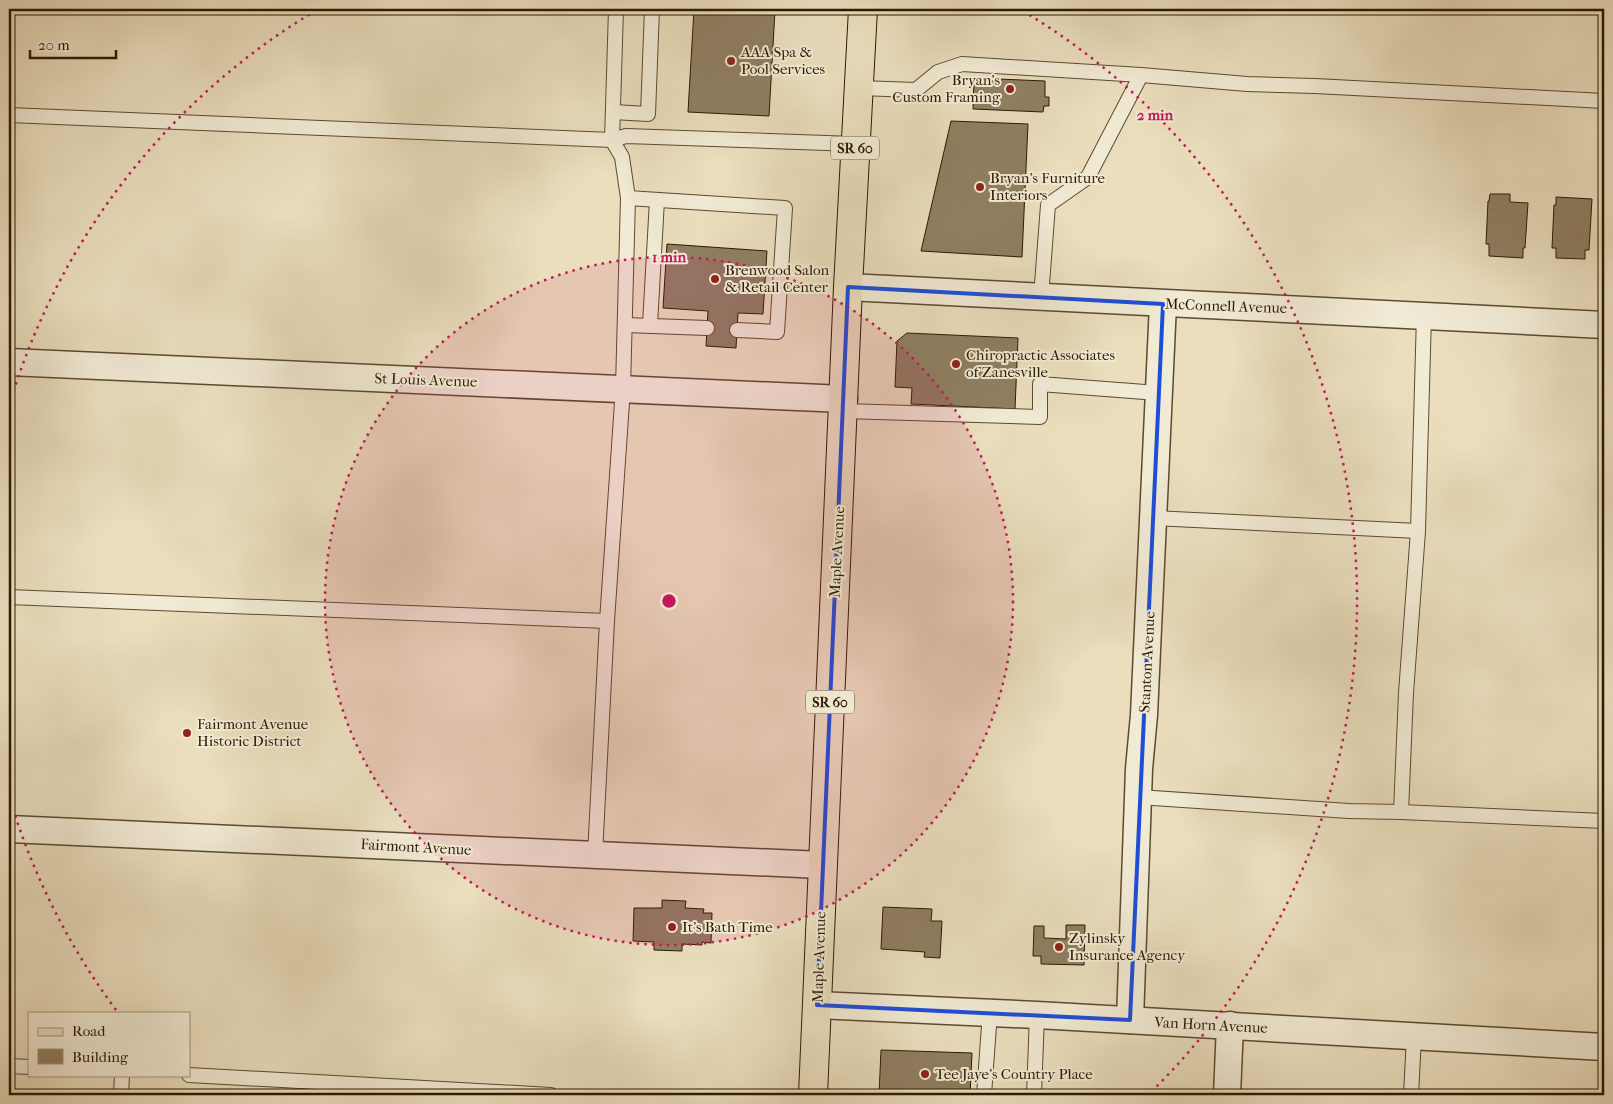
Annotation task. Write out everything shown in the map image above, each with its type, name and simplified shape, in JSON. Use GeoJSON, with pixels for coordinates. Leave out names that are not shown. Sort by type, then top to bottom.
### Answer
{"type":"FeatureCollection","features":[{"type":"Feature","properties":{"kind":"main road","name":"Maple Avenue"},"geometry":{"type":"LineString","coordinates":[[813,1095],[848,287],[863,9]]}},
{"type":"Feature","properties":{"kind":"street","name":"McConnell Avenue"},"geometry":{"type":"LineString","coordinates":[[848,287],[1604,325]]}},
{"type":"Feature","properties":{"kind":"street","name":"Stanton Avenue"},"geometry":{"type":"LineString","coordinates":[[1130,1020],[1138,797],[1144,715],[1163,304]]}},
{"type":"Feature","properties":{"kind":"street","name":"St Louis Avenue"},"geometry":{"type":"LineString","coordinates":[[9,362],[623,388],[844,405]]}},
{"type":"Feature","properties":{"kind":"street","name":"Fairmont Avenue"},"geometry":{"type":"LineString","coordinates":[[9,829],[822,865]]}},
{"type":"Feature","properties":{"kind":"street","name":"Van Horn Avenue"},"geometry":{"type":"LineString","coordinates":[[817,1005],[990,1012],[1604,1047]]}},
{"type":"Feature","properties":{"kind":"street"},"geometry":{"type":"LineString","coordinates":[[1227,1095],[1230,1025]]}},
{"type":"Feature","properties":{"kind":"lane"},"geometry":{"type":"LineString","coordinates":[[595,855],[606,621],[623,388],[625,324],[628,198],[622,157],[612,140],[616,9]]}},
{"type":"Feature","properties":{"kind":"lane"},"geometry":{"type":"LineString","coordinates":[[613,112],[648,114],[652,9]]}},
{"type":"Feature","properties":{"kind":"lane"},"geometry":{"type":"LineString","coordinates":[[859,88],[916,90],[938,72],[962,64],[1141,75],[1247,84],[1449,92],[1604,101]]}},
{"type":"Feature","properties":{"kind":"lane"},"geometry":{"type":"LineString","coordinates":[[1041,297],[1048,205],[1088,177],[1141,75]]}},
{"type":"Feature","properties":{"kind":"lane"},"geometry":{"type":"LineString","coordinates":[[9,115],[612,140],[626,136],[855,144]]}},
{"type":"Feature","properties":{"kind":"lane"},"geometry":{"type":"LineString","coordinates":[[628,198],[785,208],[778,332],[737,330]]}},
{"type":"Feature","properties":{"kind":"lane"},"geometry":{"type":"LineString","coordinates":[[650,326],[657,200]]}},
{"type":"Feature","properties":{"kind":"lane"},"geometry":{"type":"LineString","coordinates":[[1401,812],[1406,693],[1418,531],[1424,316]]}},
{"type":"Feature","properties":{"kind":"lane"},"geometry":{"type":"LineString","coordinates":[[625,324],[707,328]]}},
{"type":"Feature","properties":{"kind":"lane"},"geometry":{"type":"LineString","coordinates":[[844,405],[1040,417],[1040,384],[1158,393]]}},
{"type":"Feature","properties":{"kind":"lane"},"geometry":{"type":"LineString","coordinates":[[1153,518],[1418,531]]}},
{"type":"Feature","properties":{"kind":"lane"},"geometry":{"type":"LineString","coordinates":[[9,597],[606,621]]}},
{"type":"Feature","properties":{"kind":"lane"},"geometry":{"type":"LineString","coordinates":[[1138,797],[1349,811],[1604,821]]}},
{"type":"Feature","properties":{"kind":"lane"},"geometry":{"type":"LineString","coordinates":[[984,1095],[990,1012]]}},
{"type":"Feature","properties":{"kind":"lane"},"geometry":{"type":"LineString","coordinates":[[1034,1095],[1037,1015]]}},
{"type":"Feature","properties":{"kind":"lane"},"geometry":{"type":"LineString","coordinates":[[1411,1095],[1414,1037]]}},
{"type":"Feature","properties":{"kind":"lane"},"geometry":{"type":"LineString","coordinates":[[9,1066],[28,1067]]}},
{"type":"Feature","properties":{"kind":"lane"},"geometry":{"type":"LineString","coordinates":[[190,1075],[551,1095]]}},
{"type":"Feature","properties":{"kind":"lane"},"geometry":{"type":"LineString","coordinates":[[121,1095],[122,1076]]}},
{"type":"Feature","properties":{"kind":"highlighted area"},"geometry":{"type":"Polygon","coordinates":[[[848,287],[1163,304],[1130,1020],[817,1005],[848,287]]]}},
{"type":"Feature","properties":{"kind":"building","name":"AAA Spa & Pool Services"},"geometry":{"type":"Polygon","coordinates":[[[694,9],[775,10],[769,116],[688,112],[694,9]]]}},
{"type":"Feature","properties":{"kind":"building","name":"Bryan's Custom Framing"},"geometry":{"type":"Polygon","coordinates":[[[974,78],[1045,81],[1045,97],[1049,97],[1049,106],[1044,106],[1043,112],[973,109],[974,78]]]}},
{"type":"Feature","properties":{"kind":"building","name":"Bryan's Furniture Interiors"},"geometry":{"type":"Polygon","coordinates":[[[951,121],[1028,124],[1022,257],[921,251],[951,121]]]}},
{"type":"Feature","properties":{"kind":"building"},"geometry":{"type":"Polygon","coordinates":[[[1490,194],[1510,194],[1510,202],[1528,203],[1523,258],[1489,256],[1489,244],[1486,244],[1490,194]]]}},
{"type":"Feature","properties":{"kind":"building"},"geometry":{"type":"Polygon","coordinates":[[[1556,197],[1592,199],[1589,250],[1585,250],[1585,259],[1556,258],[1556,248],[1552,248],[1556,197]]]}},
{"type":"Feature","properties":{"kind":"building","name":"Brenwood Salon & Retail Center"},"geometry":{"type":"Polygon","coordinates":[[[667,244],[767,251],[763,314],[738,313],[736,348],[706,346],[708,311],[663,308],[667,244]]]}},
{"type":"Feature","properties":{"kind":"building","name":"Chiropractic Associates of Zanesville"},"geometry":{"type":"Polygon","coordinates":[[[907,333],[1018,338],[1015,409],[911,404],[912,388],[895,387],[897,341],[907,333]]]}},
{"type":"Feature","properties":{"kind":"building","name":"It's Bath Time"},"geometry":{"type":"Polygon","coordinates":[[[662,900],[686,901],[685,908],[704,909],[703,913],[712,913],[711,943],[702,942],[702,945],[682,944],[682,951],[654,950],[654,942],[633,941],[634,908],[662,908],[662,900]]]}},
{"type":"Feature","properties":{"kind":"building"},"geometry":{"type":"Polygon","coordinates":[[[883,907],[932,909],[931,921],[942,921],[940,958],[924,957],[925,952],[881,949],[883,907]]]}},
{"type":"Feature","properties":{"kind":"building","name":"Zylinsky Insurance Agency"},"geometry":{"type":"Polygon","coordinates":[[[1066,925],[1085,925],[1084,965],[1041,964],[1041,956],[1033,956],[1034,926],[1044,926],[1044,938],[1066,939],[1066,925]]]}},
{"type":"Feature","properties":{"kind":"building","name":"Tee Jaye's Country Place"},"geometry":{"type":"Polygon","coordinates":[[[881,1050],[972,1053],[970,1095],[879,1095],[881,1050]]]}},
{"type":"Feature","properties":{"kind":"place","name":"AAA Spa & Pool Services"},"geometry":{"type":"Point","coordinates":[731,61]}},
{"type":"Feature","properties":{"kind":"place","name":"Bryan's Custom Framing"},"geometry":{"type":"Point","coordinates":[1010,89]}},
{"type":"Feature","properties":{"kind":"place","name":"Bryan's Furniture Interiors"},"geometry":{"type":"Point","coordinates":[980,187]}},
{"type":"Feature","properties":{"kind":"place","name":"Brenwood Salon & Retail Center"},"geometry":{"type":"Point","coordinates":[715,279]}},
{"type":"Feature","properties":{"kind":"place","name":"Chiropractic Associates of Zanesville"},"geometry":{"type":"Point","coordinates":[956,364]}},
{"type":"Feature","properties":{"kind":"place","name":"Fairmont Avenue Historic District"},"geometry":{"type":"Point","coordinates":[187,733]}},
{"type":"Feature","properties":{"kind":"place","name":"It's Bath Time"},"geometry":{"type":"Point","coordinates":[672,927]}},
{"type":"Feature","properties":{"kind":"place","name":"Zylinsky Insurance Agency"},"geometry":{"type":"Point","coordinates":[1059,947]}},
{"type":"Feature","properties":{"kind":"place","name":"Tee Jaye's Country Place"},"geometry":{"type":"Point","coordinates":[925,1074]}}]}
